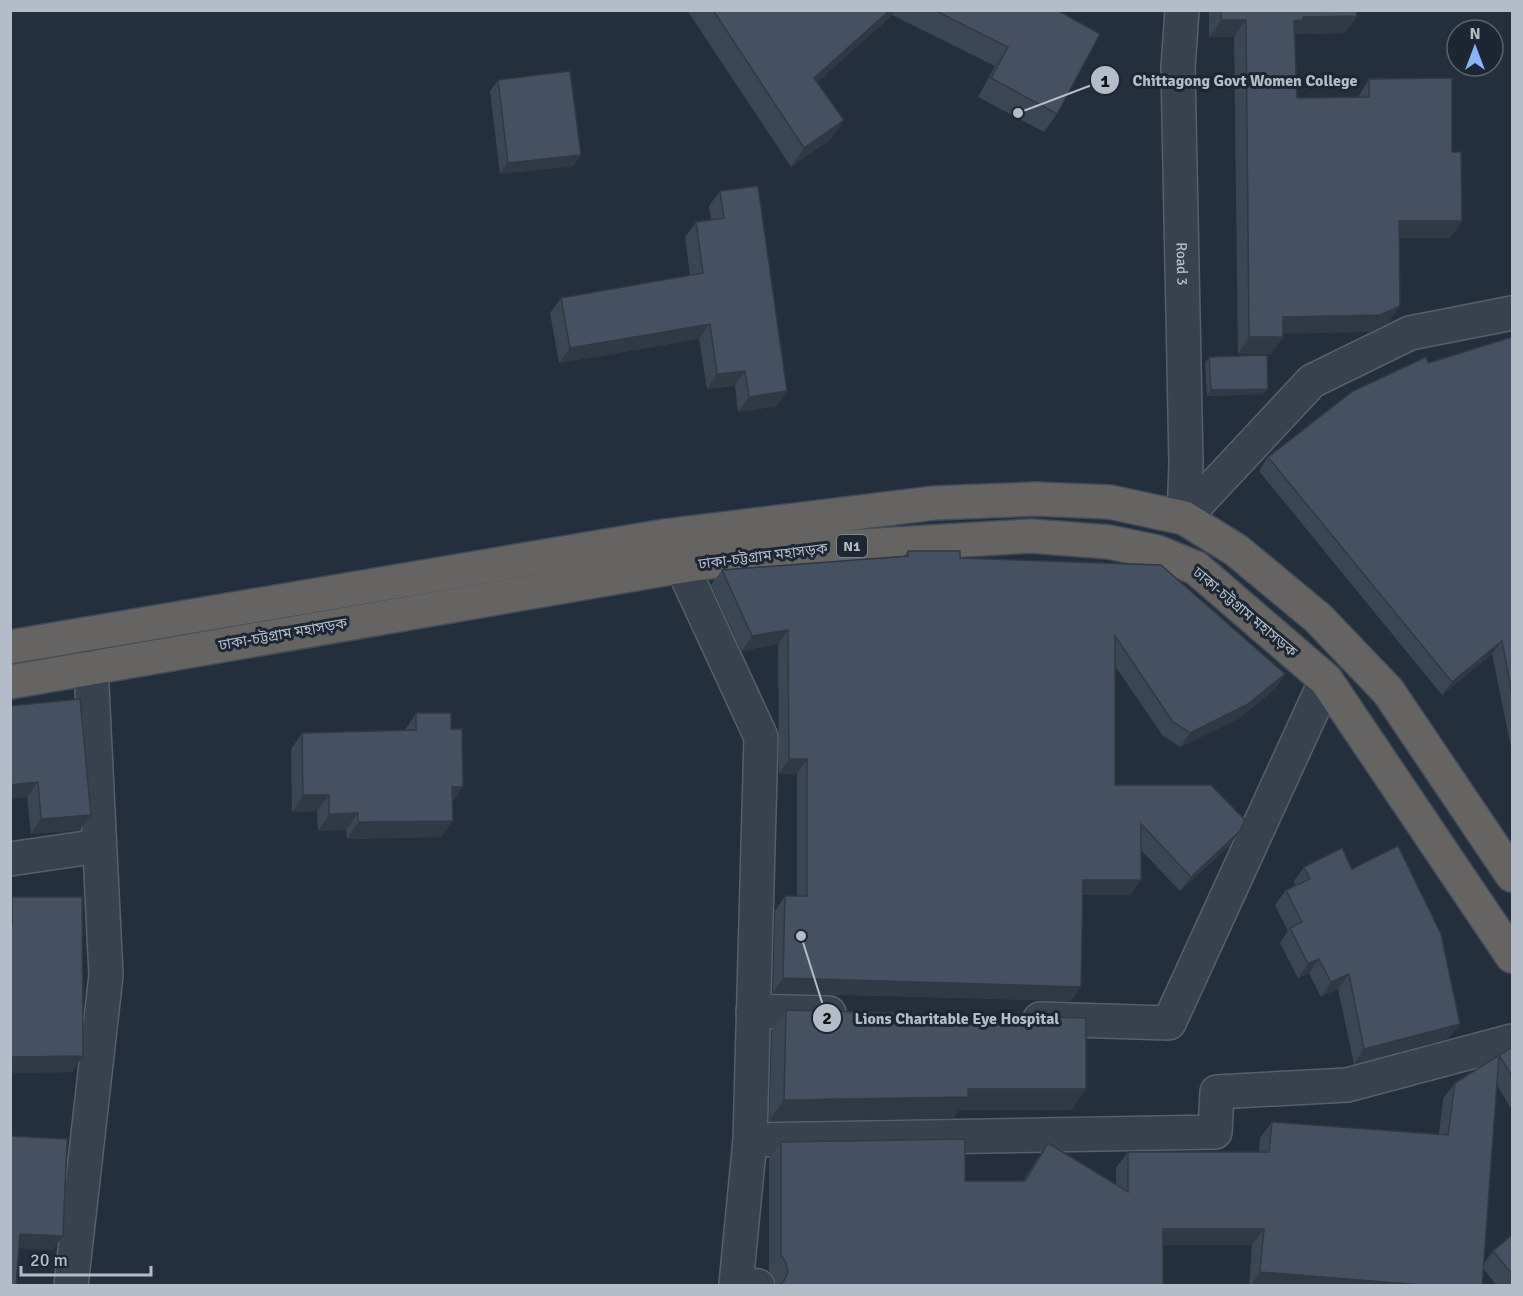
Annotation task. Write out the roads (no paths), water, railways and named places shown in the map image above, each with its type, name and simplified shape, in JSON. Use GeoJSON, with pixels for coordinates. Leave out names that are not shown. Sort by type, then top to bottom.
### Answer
{"type":"FeatureCollection","features":[{"type":"Feature","properties":{"kind":"highway","name":"N1"},"geometry":{"type":"LineString","coordinates":[[10,647],[665,536],[934,503],[1035,500],[1110,502],[1184,518],[1236,550],[1318,618],[1388,691],[1512,875]]}},
{"type":"Feature","properties":{"kind":"highway","name":"ঢাকা-চট্টগ্রাম মহাসড়ক"},"geometry":{"type":"LineString","coordinates":[[10,682],[682,566],[795,550],[1031,536],[1109,542],[1157,552],[1197,568],[1326,680],[1512,956]]}},
{"type":"Feature","properties":{"kind":"street","name":"Road 3"},"geometry":{"type":"LineString","coordinates":[[1182,10],[1178,69],[1186,463],[1184,518]]}},
{"type":"Feature","properties":{"kind":"street"},"geometry":{"type":"LineString","coordinates":[[1184,518],[1312,381],[1410,333],[1512,313]]}},
{"type":"Feature","properties":{"kind":"street"},"geometry":{"type":"LineString","coordinates":[[682,566],[760,737],[750,1140],[736,1284],[758,1286]]}},
{"type":"Feature","properties":{"kind":"street"},"geometry":{"type":"LineString","coordinates":[[71,1286],[106,975],[92,667]]}},
{"type":"Feature","properties":{"kind":"street"},"geometry":{"type":"LineString","coordinates":[[1014,1018],[1169,1023],[1326,680]]}},
{"type":"Feature","properties":{"kind":"street"},"geometry":{"type":"LineString","coordinates":[[10,859],[99,846]]}},
{"type":"Feature","properties":{"kind":"street"},"geometry":{"type":"LineString","coordinates":[[753,1011],[860,1014]]}},
{"type":"Feature","properties":{"kind":"street"},"geometry":{"type":"LineString","coordinates":[[750,1140],[1215,1132],[1217,1092],[1347,1085],[1512,1041]]}},
{"type":"Feature","properties":{"kind":"place","name":"Chittagong Govt Women College"},"geometry":{"type":"Point","coordinates":[1018,113]}},
{"type":"Feature","properties":{"kind":"place","name":"Lions Charitable Eye Hospital"},"geometry":{"type":"Point","coordinates":[801,936]}}]}
